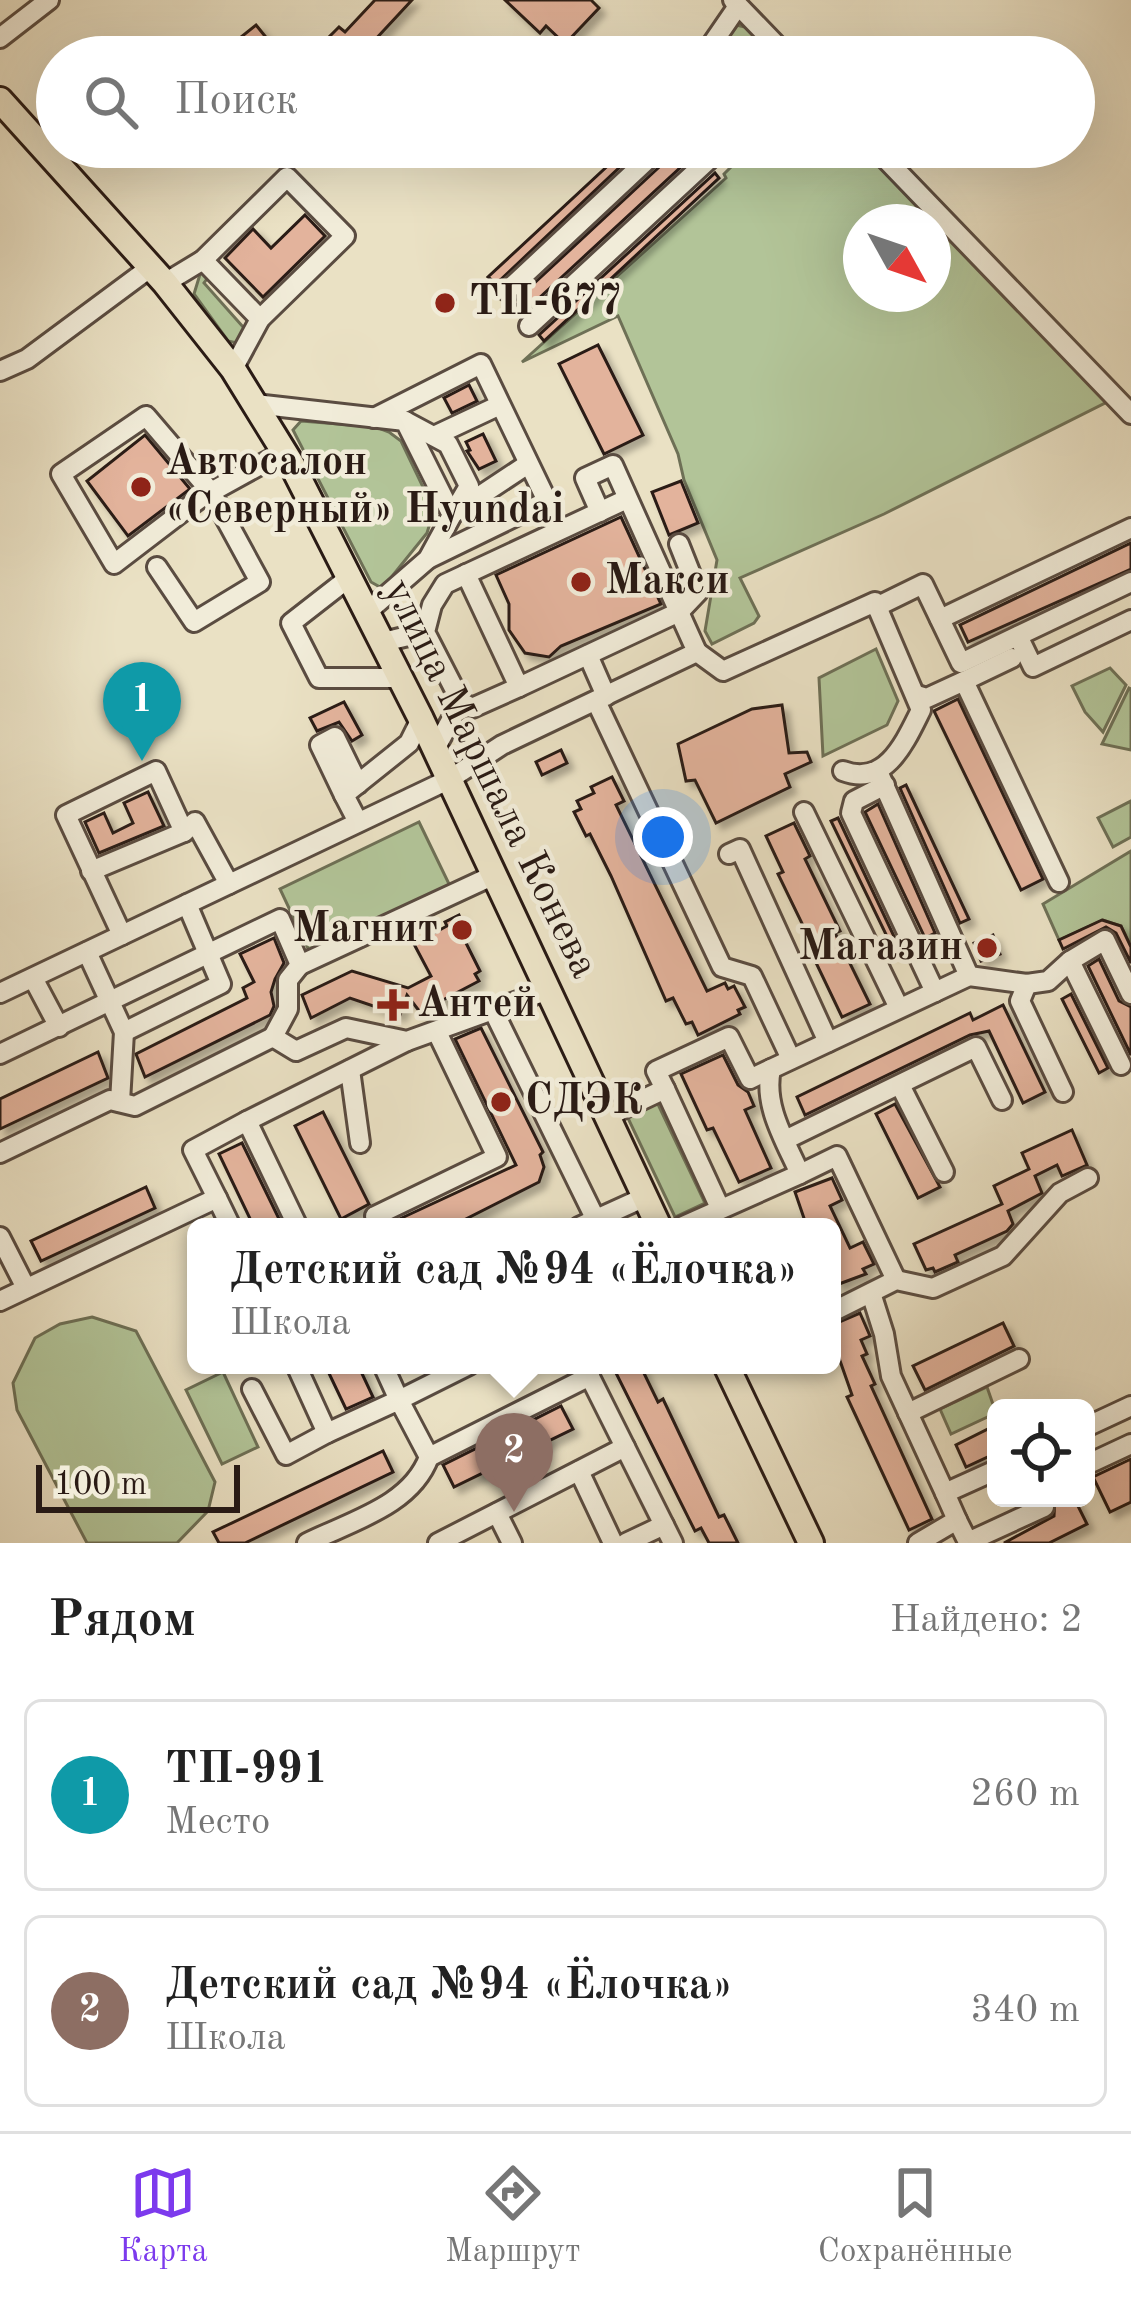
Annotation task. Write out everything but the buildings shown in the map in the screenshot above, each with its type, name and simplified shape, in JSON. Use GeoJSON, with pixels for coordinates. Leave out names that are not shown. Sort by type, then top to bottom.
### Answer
{"type":"FeatureCollection","features":[{"type":"Feature","properties":{"kind":"main road","name":"улица Маршала Конева"},"geometry":{"type":"LineString","coordinates":[[2,108],[36,144]]}},
{"type":"Feature","properties":{"kind":"main road","name":"улица Маршала Конева"},"geometry":{"type":"LineString","coordinates":[[58,168],[158,275],[233,370],[284,452],[421,719],[655,1218]]}},
{"type":"Feature","properties":{"kind":"main road"},"geometry":{"type":"LineString","coordinates":[[731,1374],[812,1543]]}},
{"type":"Feature","properties":{"kind":"street"},"geometry":{"type":"LineString","coordinates":[[0,38],[49,0]]}},
{"type":"Feature","properties":{"kind":"street"},"geometry":{"type":"LineString","coordinates":[[716,36],[736,3],[768,36]]}},
{"type":"Feature","properties":{"kind":"street"},"geometry":{"type":"LineString","coordinates":[[507,291],[639,168]]}},
{"type":"Feature","properties":{"kind":"street"},"geometry":{"type":"LineString","coordinates":[[529,326],[700,168]]}},
{"type":"Feature","properties":{"kind":"street"},"geometry":{"type":"LineString","coordinates":[[894,168],[1131,414]]}},
{"type":"Feature","properties":{"kind":"street"},"geometry":{"type":"LineString","coordinates":[[0,371],[158,275],[202,260],[287,177],[345,236],[260,320],[233,370]]}},
{"type":"Feature","properties":{"kind":"street"},"geometry":{"type":"LineString","coordinates":[[202,260],[260,320]]}},
{"type":"Feature","properties":{"kind":"street"},"geometry":{"type":"LineString","coordinates":[[368,612],[428,559],[547,501],[481,364],[374,418]]}},
{"type":"Feature","properties":{"kind":"street"},"geometry":{"type":"LineString","coordinates":[[255,404],[405,421],[448,444],[469,486],[428,559]]}},
{"type":"Feature","properties":{"kind":"street"},"geometry":{"type":"LineString","coordinates":[[434,436],[500,405]]}},
{"type":"Feature","properties":{"kind":"street"},"geometry":{"type":"LineString","coordinates":[[157,567],[194,622],[260,582],[211,491],[146,416],[61,475],[114,564],[211,491],[284,452]]}},
{"type":"Feature","properties":{"kind":"street"},"geometry":{"type":"LineString","coordinates":[[405,421],[452,515]]}},
{"type":"Feature","properties":{"kind":"street"},"geometry":{"type":"LineString","coordinates":[[452,515],[529,464]]}},
{"type":"Feature","properties":{"kind":"street"},"geometry":{"type":"LineString","coordinates":[[600,512],[585,478],[613,466],[697,652],[723,671],[874,602],[922,710],[882,778],[857,798],[851,810],[935,992]]}},
{"type":"Feature","properties":{"kind":"street"},"geometry":{"type":"LineString","coordinates":[[627,499],[445,584],[425,632],[460,702],[472,708],[679,612],[698,592],[679,544]]}},
{"type":"Feature","properties":{"kind":"street"},"geometry":{"type":"LineString","coordinates":[[940,619],[1131,528]]}},
{"type":"Feature","properties":{"kind":"street"},"geometry":{"type":"LineString","coordinates":[[466,574],[519,687]]}},
{"type":"Feature","properties":{"kind":"street"},"geometry":{"type":"LineString","coordinates":[[350,578],[290,623],[319,678],[401,678]]}},
{"type":"Feature","properties":{"kind":"street"},"geometry":{"type":"LineString","coordinates":[[406,578],[438,595]]}},
{"type":"Feature","properties":{"kind":"street"},"geometry":{"type":"LineString","coordinates":[[877,607],[923,584],[961,663],[1128,589]]}},
{"type":"Feature","properties":{"kind":"street"},"geometry":{"type":"LineString","coordinates":[[1018,636],[1033,667],[1131,620]]}},
{"type":"Feature","properties":{"kind":"street"},"geometry":{"type":"LineString","coordinates":[[382,642],[425,632]]}},
{"type":"Feature","properties":{"kind":"street"},"geometry":{"type":"LineString","coordinates":[[0,993],[450,779],[486,753],[697,652]]}},
{"type":"Feature","properties":{"kind":"street"},"geometry":{"type":"LineString","coordinates":[[588,656],[601,698],[722,967],[752,976],[791,1060]]}},
{"type":"Feature","properties":{"kind":"street"},"geometry":{"type":"LineString","coordinates":[[917,695],[927,698],[1012,658]]}},
{"type":"Feature","properties":{"kind":"street"},"geometry":{"type":"LineString","coordinates":[[964,681],[1059,882]]}},
{"type":"Feature","properties":{"kind":"street"},"geometry":{"type":"LineString","coordinates":[[435,748],[460,702]]}},
{"type":"Feature","properties":{"kind":"street"},"geometry":{"type":"LineString","coordinates":[[358,822],[351,790],[409,743],[421,719]]}},
{"type":"Feature","properties":{"kind":"street"},"geometry":{"type":"LineString","coordinates":[[122,935],[66,815],[156,771],[184,832]]}},
{"type":"Feature","properties":{"kind":"street"},"geometry":{"type":"LineString","coordinates":[[843,771],[882,778]]}},
{"type":"Feature","properties":{"kind":"street"},"geometry":{"type":"LineString","coordinates":[[882,778],[969,976]]}},
{"type":"Feature","properties":{"kind":"street"},"geometry":{"type":"LineString","coordinates":[[804,812],[899,1008]]}},
{"type":"Feature","properties":{"kind":"street"},"geometry":{"type":"LineString","coordinates":[[91,871],[184,832],[195,821],[229,884]]}},
{"type":"Feature","properties":{"kind":"street"},"geometry":{"type":"LineString","coordinates":[[729,854],[740,849],[828,1042]]}},
{"type":"Feature","properties":{"kind":"street"},"geometry":{"type":"LineString","coordinates":[[0,1154],[110,1100],[135,1106],[272,1037],[288,1009],[288,980],[300,965],[494,874]]}},
{"type":"Feature","properties":{"kind":"street"},"geometry":{"type":"LineString","coordinates":[[124,1032],[221,984],[187,904]]}},
{"type":"Feature","properties":{"kind":"street"},"geometry":{"type":"LineString","coordinates":[[0,1054],[280,919],[300,965]]}},
{"type":"Feature","properties":{"kind":"street"},"geometry":{"type":"LineString","coordinates":[[763,1079],[791,1060],[969,976],[1027,984],[1048,981],[1105,940],[1131,994]]}},
{"type":"Feature","properties":{"kind":"street"},"geometry":{"type":"LineString","coordinates":[[87,952],[124,1032],[120,1102]]}},
{"type":"Feature","properties":{"kind":"street"},"geometry":{"type":"LineString","coordinates":[[1070,961],[1121,1065]]}},
{"type":"Feature","properties":{"kind":"street"},"geometry":{"type":"LineString","coordinates":[[33,978],[59,1027]]}},
{"type":"Feature","properties":{"kind":"street"},"geometry":{"type":"LineString","coordinates":[[1027,984],[1020,1000],[1064,1093]]}},
{"type":"Feature","properties":{"kind":"street"},"geometry":{"type":"LineString","coordinates":[[227,1218],[194,1150],[407,1041],[548,990]]}},
{"type":"Feature","properties":{"kind":"street"},"geometry":{"type":"LineString","coordinates":[[493,1008],[586,1218]]}},
{"type":"Feature","properties":{"kind":"street"},"geometry":{"type":"LineString","coordinates":[[272,1037],[296,1051],[346,1028],[407,1041]]}},
{"type":"Feature","properties":{"kind":"street"},"geometry":{"type":"LineString","coordinates":[[376,1218],[497,1157],[437,1031]]}},
{"type":"Feature","properties":{"kind":"street"},"geometry":{"type":"LineString","coordinates":[[720,1208],[656,1071],[729,1037],[763,1079],[800,1174]]}},
{"type":"Feature","properties":{"kind":"street"},"geometry":{"type":"LineString","coordinates":[[785,1140],[976,1047],[1002,1100]]}},
{"type":"Feature","properties":{"kind":"street"},"geometry":{"type":"LineString","coordinates":[[350,1070],[360,1143]]}},
{"type":"Feature","properties":{"kind":"street"},"geometry":{"type":"LineString","coordinates":[[900,1085],[944,1172]]}},
{"type":"Feature","properties":{"kind":"street"},"geometry":{"type":"LineString","coordinates":[[608,1116],[664,1089]]}},
{"type":"Feature","properties":{"kind":"street"},"geometry":{"type":"LineString","coordinates":[[247,1121],[294,1218]]}},
{"type":"Feature","properties":{"kind":"street"},"geometry":{"type":"LineString","coordinates":[[699,1218],[837,1156],[896,1280]]}},
{"type":"Feature","properties":{"kind":"street"},"geometry":{"type":"LineString","coordinates":[[841,1308],[896,1280],[933,1288],[1003,1256],[1060,1193],[1088,1178]]}},
{"type":"Feature","properties":{"kind":"street"},"geometry":{"type":"LineString","coordinates":[[599,1218],[645,1197]]}},
{"type":"Feature","properties":{"kind":"street"},"geometry":{"type":"LineString","coordinates":[[0,1301],[217,1198]]}},
{"type":"Feature","properties":{"kind":"street"},"geometry":{"type":"LineString","coordinates":[[0,1237],[26,1288]]}},
{"type":"Feature","properties":{"kind":"street"},"geometry":{"type":"LineString","coordinates":[[871,1293],[891,1376],[968,1542],[1044,1507]]}},
{"type":"Feature","properties":{"kind":"street"},"geometry":{"type":"LineString","coordinates":[[908,1413],[1019,1359]]}},
{"type":"Feature","properties":{"kind":"street"},"geometry":{"type":"LineString","coordinates":[[300,1374],[327,1433]]}},
{"type":"Feature","properties":{"kind":"street"},"geometry":{"type":"LineString","coordinates":[[387,1374],[429,1457]]}},
{"type":"Feature","properties":{"kind":"street"},"geometry":{"type":"LineString","coordinates":[[252,1389],[286,1455],[452,1374]]}},
{"type":"Feature","properties":{"kind":"street"},"geometry":{"type":"LineString","coordinates":[[307,1543],[408,1493],[422,1477],[429,1457],[581,1374]]}},
{"type":"Feature","properties":{"kind":"street"},"geometry":{"type":"LineString","coordinates":[[588,1374],[669,1534],[626,1543]]}},
{"type":"Feature","properties":{"kind":"street"},"geometry":{"type":"LineString","coordinates":[[1095,1423],[1131,1406]]}},
{"type":"Feature","properties":{"kind":"street"},"geometry":{"type":"LineString","coordinates":[[1095,1461],[1131,1444]]}},
{"type":"Feature","properties":{"kind":"street"},"geometry":{"type":"LineString","coordinates":[[438,1543],[625,1447]]}},
{"type":"Feature","properties":{"kind":"street"},"geometry":{"type":"LineString","coordinates":[[579,1471],[614,1543]]}},
{"type":"Feature","properties":{"kind":"street"},"geometry":{"type":"LineString","coordinates":[[945,1493],[987,1474]]}},
{"type":"Feature","properties":{"kind":"street"},"geometry":{"type":"LineString","coordinates":[[497,1513],[512,1543]]}},
{"type":"Feature","properties":{"kind":"street"},"geometry":{"type":"LineString","coordinates":[[918,1543],[957,1520]]}},
{"type":"Feature","properties":{"kind":"green space"},"geometry":{"type":"Polygon","coordinates":[[[745,27],[754,36],[723,36],[728,29],[745,27]]]}},
{"type":"Feature","properties":{"kind":"green space"},"geometry":{"type":"Polygon","coordinates":[[[730,168],[881,168],[916,204],[843,204],[843,312],[951,312],[951,240],[1107,402],[884,514],[740,578],[759,616],[712,644],[705,631],[717,560],[678,454],[618,316],[522,362],[726,178],[730,168]]]}},
{"type":"Feature","properties":{"kind":"green space"},"geometry":{"type":"Polygon","coordinates":[[[201,271],[209,276],[204,283],[244,328],[237,343],[228,341],[194,294],[201,271]]]}},
{"type":"Feature","properties":{"kind":"green space"},"geometry":{"type":"Polygon","coordinates":[[[301,421],[376,427],[401,441],[434,510],[427,533],[385,585],[371,582],[293,430],[301,421]]]}},
{"type":"Feature","properties":{"kind":"green space"},"geometry":{"type":"Polygon","coordinates":[[[876,649],[898,701],[887,725],[823,756],[819,678],[876,649]]]}},
{"type":"Feature","properties":{"kind":"green space"},"geometry":{"type":"Polygon","coordinates":[[[1110,668],[1126,685],[1103,732],[1085,712],[1072,686],[1110,668]]]}},
{"type":"Feature","properties":{"kind":"green space"},"geometry":{"type":"Polygon","coordinates":[[[1129,688],[1131,750],[1102,744],[1129,688]]]}},
{"type":"Feature","properties":{"kind":"green space"},"geometry":{"type":"Polygon","coordinates":[[[1131,801],[1131,837],[1113,847],[1098,818],[1131,801]]]}},
{"type":"Feature","properties":{"kind":"green space"},"geometry":{"type":"Polygon","coordinates":[[[419,822],[451,888],[311,955],[280,889],[419,822]]]}},
{"type":"Feature","properties":{"kind":"green space"},"geometry":{"type":"Polygon","coordinates":[[[1131,851],[1131,947],[1121,926],[1103,920],[1059,940],[1043,904],[1131,851]]]}},
{"type":"Feature","properties":{"kind":"green space"},"geometry":{"type":"Polygon","coordinates":[[[656,1100],[705,1203],[675,1217],[626,1114],[656,1100]]]}},
{"type":"Feature","properties":{"kind":"green space"},"geometry":{"type":"Polygon","coordinates":[[[92,1317],[136,1331],[215,1482],[208,1511],[177,1543],[87,1543],[17,1410],[13,1383],[35,1338],[60,1324],[92,1317]]]}},
{"type":"Feature","properties":{"kind":"green space"},"geometry":{"type":"Polygon","coordinates":[[[224,1374],[258,1447],[222,1464],[186,1390],[224,1374]]]}},
{"type":"Feature","properties":{"kind":"green space"},"geometry":{"type":"Polygon","coordinates":[[[987,1387],[991,1399],[987,1399],[987,1417],[951,1434],[940,1409],[987,1387]]]}},
{"type":"Feature","properties":{"kind":"place","name":"ТП-677"},"geometry":{"type":"Point","coordinates":[445,303]}},
{"type":"Feature","properties":{"kind":"place","name":"Автосалон «Северный» Hyundai"},"geometry":{"type":"Point","coordinates":[141,487]}},
{"type":"Feature","properties":{"kind":"place","name":"Макси"},"geometry":{"type":"Point","coordinates":[581,582]}},
{"type":"Feature","properties":{"kind":"place","name":"ТП-991"},"geometry":{"type":"Point","coordinates":[142,761]}},
{"type":"Feature","properties":{"kind":"place","name":"Магнит"},"geometry":{"type":"Point","coordinates":[462,930]}},
{"type":"Feature","properties":{"kind":"place","name":"Магазин"},"geometry":{"type":"Point","coordinates":[987,948]}},
{"type":"Feature","properties":{"kind":"place","name":"Антей"},"geometry":{"type":"Point","coordinates":[393,1005]}},
{"type":"Feature","properties":{"kind":"place","name":"СДЭК"},"geometry":{"type":"Point","coordinates":[501,1102]}},
{"type":"Feature","properties":{"kind":"place","name":"Детский сад №94 «Ёлочка»"},"geometry":{"type":"Point","coordinates":[514,1512]}}]}
